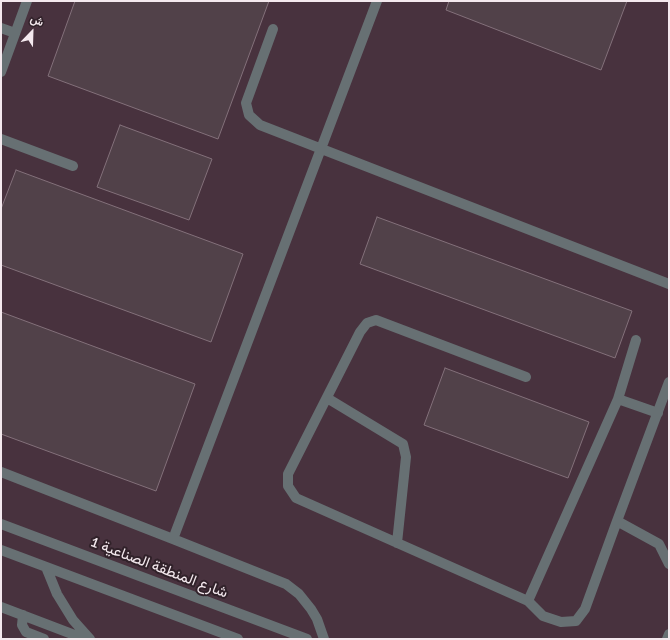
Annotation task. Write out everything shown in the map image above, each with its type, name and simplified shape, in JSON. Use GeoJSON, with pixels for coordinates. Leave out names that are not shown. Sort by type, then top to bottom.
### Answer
{"type":"FeatureCollection","features":[{"type":"Feature","properties":{"kind":"street"},"geometry":{"type":"LineString","coordinates":[[1,72],[27,1]]}},
{"type":"Feature","properties":{"kind":"street"},"geometry":{"type":"LineString","coordinates":[[173,539],[377,1]]}},
{"type":"Feature","properties":{"kind":"street"},"geometry":{"type":"LineString","coordinates":[[1,28],[15,33]]}},
{"type":"Feature","properties":{"kind":"street"},"geometry":{"type":"LineString","coordinates":[[273,29],[246,103],[249,115],[260,125],[669,284]]}},
{"type":"Feature","properties":{"kind":"street"},"geometry":{"type":"LineString","coordinates":[[1,140],[74,166]]}},
{"type":"Feature","properties":{"kind":"street"},"geometry":{"type":"LineString","coordinates":[[526,378],[376,320],[366,323],[360,332],[288,474],[288,486],[296,498],[528,601],[543,616],[561,622],[576,621],[584,609],[669,382]]}},
{"type":"Feature","properties":{"kind":"street"},"geometry":{"type":"LineString","coordinates":[[528,601],[618,399],[636,340]]}},
{"type":"Feature","properties":{"kind":"street"},"geometry":{"type":"LineString","coordinates":[[327,398],[403,444],[406,457],[397,543]]}},
{"type":"Feature","properties":{"kind":"street"},"geometry":{"type":"LineString","coordinates":[[618,399],[658,413]]}},
{"type":"Feature","properties":{"kind":"street"},"geometry":{"type":"LineString","coordinates":[[1,472],[286,584],[311,608],[317,619],[324,639]]}},
{"type":"Feature","properties":{"kind":"street"},"geometry":{"type":"LineString","coordinates":[[617,521],[659,544],[669,564]]}},
{"type":"Feature","properties":{"kind":"street","name":"شارع المنطقة الصناعية 1"},"geometry":{"type":"LineString","coordinates":[[1,524],[307,639]]}},
{"type":"Feature","properties":{"kind":"street"},"geometry":{"type":"LineString","coordinates":[[1,550],[238,639]]}},
{"type":"Feature","properties":{"kind":"street"},"geometry":{"type":"LineString","coordinates":[[46,567],[64,607],[73,620],[90,639]]}},
{"type":"Feature","properties":{"kind":"street"},"geometry":{"type":"LineString","coordinates":[[1,607],[85,639]]}},
{"type":"Feature","properties":{"kind":"street"},"geometry":{"type":"LineString","coordinates":[[23,615],[22,625],[26,632],[44,639]]}},
{"type":"Feature","properties":{"kind":"street"},"geometry":{"type":"LineString","coordinates":[[667,639],[669,634]]}},
{"type":"Feature","properties":{"kind":"shaded area"},"geometry":{"type":"Polygon","coordinates":[[[1,1],[669,1],[669,639],[1,639],[1,1]]]}},
{"type":"Feature","properties":{"kind":"building"},"geometry":{"type":"Polygon","coordinates":[[[75,1],[269,1],[218,139],[48,76],[75,1]]]}},
{"type":"Feature","properties":{"kind":"building"},"geometry":{"type":"Polygon","coordinates":[[[449,1],[627,1],[601,70],[446,10],[449,1]]]}},
{"type":"Feature","properties":{"kind":"building"},"geometry":{"type":"Polygon","coordinates":[[[120,125],[212,159],[189,220],[97,187],[120,125]]]}},
{"type":"Feature","properties":{"kind":"building"},"geometry":{"type":"Polygon","coordinates":[[[16,170],[243,254],[211,342],[1,265],[1,209],[16,170]]]}},
{"type":"Feature","properties":{"kind":"building"},"geometry":{"type":"Polygon","coordinates":[[[377,217],[632,311],[615,358],[360,264],[377,217]]]}},
{"type":"Feature","properties":{"kind":"building"},"geometry":{"type":"Polygon","coordinates":[[[1,312],[195,384],[156,491],[1,434],[1,312]]]}},
{"type":"Feature","properties":{"kind":"building"},"geometry":{"type":"Polygon","coordinates":[[[445,368],[589,422],[568,478],[424,425],[445,368]]]}}]}
